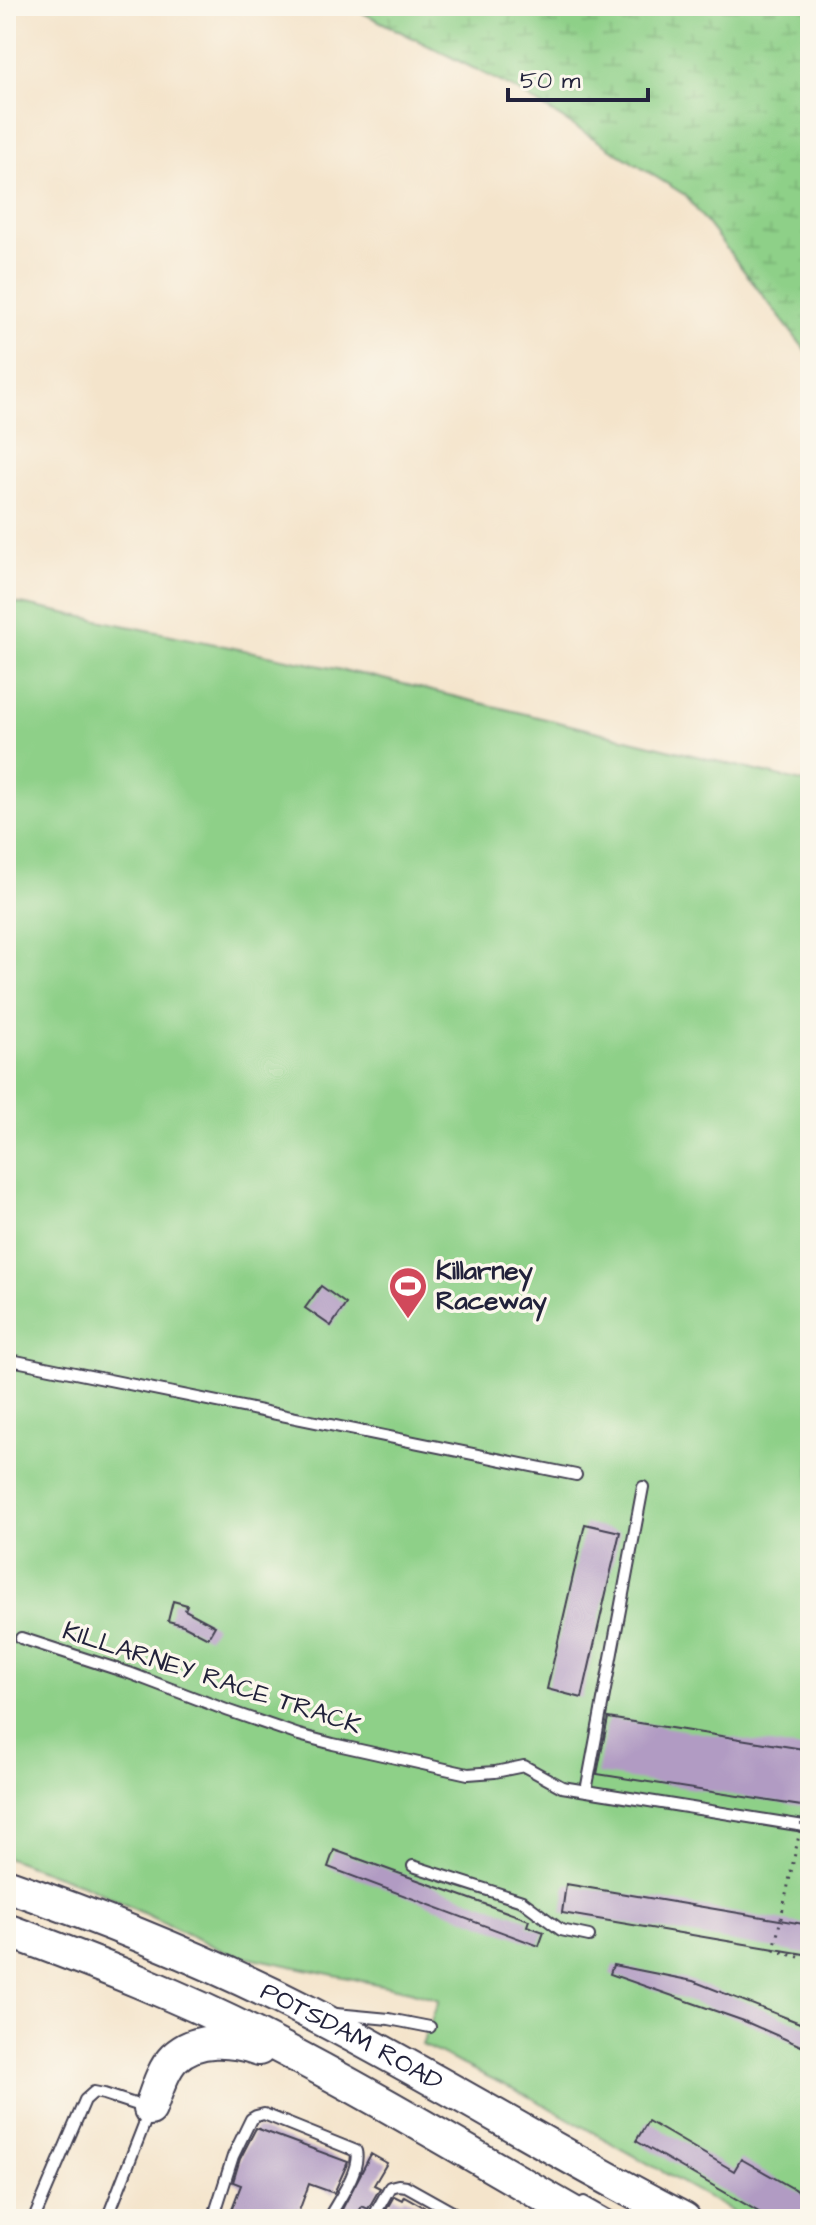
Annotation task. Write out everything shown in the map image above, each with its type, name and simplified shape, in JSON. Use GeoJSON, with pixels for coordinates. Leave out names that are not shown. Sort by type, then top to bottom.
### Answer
{"type":"FeatureCollection","features":[{"type":"Feature","properties":{"kind":"main road","name":"POTSDAM ROAD"},"geometry":{"type":"LineString","coordinates":[[6,1885],[124,1929],[306,2011],[684,2219]]}},
{"type":"Feature","properties":{"kind":"main road","name":"POTSDAM ROAD"},"geometry":{"type":"LineString","coordinates":[[6,1930],[172,1996],[269,2041],[577,2207]]}},
{"type":"Feature","properties":{"kind":"main road"},"geometry":{"type":"LineString","coordinates":[[150,2109],[173,2059],[186,2049],[206,2042],[226,2041],[250,2046],[329,2074]]}},
{"type":"Feature","properties":{"kind":"lane"},"geometry":{"type":"LineString","coordinates":[[6,1359],[576,1475]]}},
{"type":"Feature","properties":{"kind":"lane"},"geometry":{"type":"LineString","coordinates":[[586,1791],[643,1487]]}},
{"type":"Feature","properties":{"kind":"lane","name":"KILLARNEY RACE TRACK"},"geometry":{"type":"LineString","coordinates":[[21,1638],[129,1673],[299,1735],[391,1758],[468,1774],[524,1766],[562,1787],[810,1827]]}},
{"type":"Feature","properties":{"kind":"lane"},"geometry":{"type":"LineString","coordinates":[[413,1866],[522,1901],[561,1930],[589,1936]]}},
{"type":"Feature","properties":{"kind":"lane"},"geometry":{"type":"LineString","coordinates":[[6,1918],[92,1950]]}},
{"type":"Feature","properties":{"kind":"lane"},"geometry":{"type":"LineString","coordinates":[[120,1961],[253,2020]]}},
{"type":"Feature","properties":{"kind":"lane"},"geometry":{"type":"LineString","coordinates":[[306,2011],[389,2019],[430,2027]]}},
{"type":"Feature","properties":{"kind":"lane"},"geometry":{"type":"LineString","coordinates":[[35,2219],[90,2094],[94,2092],[150,2109],[107,2219]]}},
{"type":"Feature","properties":{"kind":"lane"},"geometry":{"type":"LineString","coordinates":[[213,2219],[233,2156],[251,2119],[264,2114],[337,2142],[357,2153],[354,2171],[328,2219]]}},
{"type":"Feature","properties":{"kind":"lane"},"geometry":{"type":"LineString","coordinates":[[372,2219],[390,2187],[398,2185],[406,2186],[465,2219]]}},
{"type":"Feature","properties":{"kind":"lane"},"geometry":{"type":"LineString","coordinates":[[577,2207],[614,2219]]}},
{"type":"Feature","properties":{"kind":"path"},"geometry":{"type":"LineString","coordinates":[[802,1958],[774,1950],[808,1803]]}},
{"type":"Feature","properties":{"kind":"green space"},"geometry":{"type":"Polygon","coordinates":[[[349,6],[810,6],[810,356],[685,195],[511,87],[349,6]]]}},
{"type":"Feature","properties":{"kind":"green space","name":"Killarney Raceway"},"geometry":{"type":"Polygon","coordinates":[[[6,601],[375,677],[810,784],[810,2219],[746,2219],[532,2098],[422,2045],[439,2000],[410,1991],[225,1952],[86,1886],[6,1857],[6,601]]]}},
{"type":"Feature","properties":{"kind":"building"},"geometry":{"type":"Polygon","coordinates":[[[321,1286],[346,1304],[331,1326],[305,1308],[321,1286]]]}},
{"type":"Feature","properties":{"kind":"building"},"geometry":{"type":"Polygon","coordinates":[[[585,1524],[620,1532],[582,1698],[547,1689],[585,1524]]]}},
{"type":"Feature","properties":{"kind":"building"},"geometry":{"type":"Polygon","coordinates":[[[173,1601],[187,1605],[185,1610],[215,1626],[208,1638],[168,1621],[173,1601]]]}},
{"type":"Feature","properties":{"kind":"building"},"geometry":{"type":"Polygon","coordinates":[[[608,1718],[810,1750],[808,1807],[597,1774],[608,1718]]]}},
{"type":"Feature","properties":{"kind":"building"},"geometry":{"type":"Polygon","coordinates":[[[334,1850],[529,1920],[527,1926],[544,1932],[539,1946],[328,1867],[334,1850]]]}},
{"type":"Feature","properties":{"kind":"building"},"geometry":{"type":"Polygon","coordinates":[[[566,1884],[810,1925],[810,1955],[562,1913],[566,1884]]]}},
{"type":"Feature","properties":{"kind":"building"},"geometry":{"type":"Polygon","coordinates":[[[613,1965],[693,1981],[810,2027],[810,2050],[744,2021],[610,1974],[613,1965]]]}},
{"type":"Feature","properties":{"kind":"building"},"geometry":{"type":"Polygon","coordinates":[[[648,2121],[734,2171],[741,2159],[810,2198],[810,2219],[771,2219],[636,2141],[648,2121]]]}},
{"type":"Feature","properties":{"kind":"building"},"geometry":{"type":"Polygon","coordinates":[[[256,2128],[348,2162],[334,2193],[309,2184],[296,2219],[228,2219],[241,2185],[233,2182],[240,2159],[256,2128]]]}},
{"type":"Feature","properties":{"kind":"building"},"geometry":{"type":"Polygon","coordinates":[[[371,2154],[387,2163],[374,2185],[380,2188],[368,2209],[362,2206],[355,2219],[337,2219],[371,2154]]]}},
{"type":"Feature","properties":{"kind":"building"},"geometry":{"type":"Polygon","coordinates":[[[394,2196],[402,2200],[404,2196],[445,2219],[385,2219],[382,2217],[394,2196]]]}},
{"type":"Feature","properties":{"kind":"place","name":"Killarney Raceway"},"geometry":{"type":"Point","coordinates":[408,1320]}}]}
